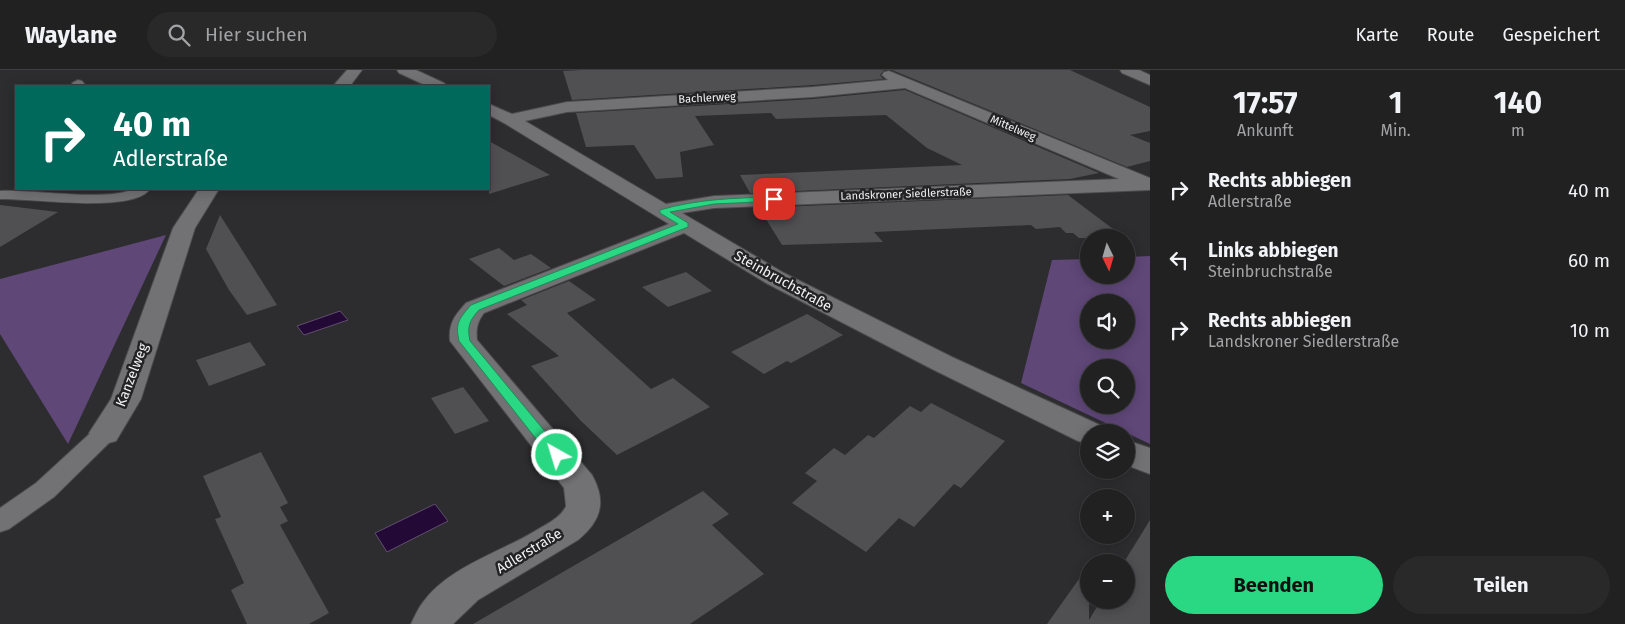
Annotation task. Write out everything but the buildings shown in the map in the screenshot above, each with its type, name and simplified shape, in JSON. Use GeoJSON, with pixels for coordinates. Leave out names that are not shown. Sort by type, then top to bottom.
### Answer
{"type":"FeatureCollection","features":[{"type":"Feature","properties":{"kind":"street"},"geometry":{"type":"LineString","coordinates":[[342,85],[355,70]]}},
{"type":"Feature","properties":{"kind":"street"},"geometry":{"type":"LineString","coordinates":[[404,70],[438,85]]}},
{"type":"Feature","properties":{"kind":"street","name":"Mittelweg"},"geometry":{"type":"LineString","coordinates":[[880,70],[905,83],[1149,184]]}},
{"type":"Feature","properties":{"kind":"street"},"geometry":{"type":"LineString","coordinates":[[1127,70],[1150,80]]}},
{"type":"Feature","properties":{"kind":"street","name":"Bachlerweg"},"geometry":{"type":"LineString","coordinates":[[510,119],[567,107],[814,92],[905,83]]}},
{"type":"Feature","properties":{"kind":"street","name":"Steinbruchstraße"},"geometry":{"type":"LineString","coordinates":[[490,109],[510,119],[775,278],[942,363],[1080,429]]}},
{"type":"Feature","properties":{"kind":"street","name":"Landskroner Siedlerstraße"},"geometry":{"type":"LineString","coordinates":[[674,218],[680,206],[714,202],[1149,184]]}},
{"type":"Feature","properties":{"kind":"street","name":"Kanzelweg"},"geometry":{"type":"LineString","coordinates":[[105,433],[126,399],[184,228],[208,190]]}},
{"type":"Feature","properties":{"kind":"street","name":"Adlerstraße"},"geometry":{"type":"LineString","coordinates":[[431,624],[433,618],[453,595],[562,533],[581,514],[585,497],[580,484],[464,341],[462,329],[465,319],[475,308],[674,218]]}},
{"type":"Feature","properties":{"kind":"street"},"geometry":{"type":"LineString","coordinates":[[1135,455],[1150,462]]}},
{"type":"Feature","properties":{"kind":"lane"},"geometry":{"type":"LineString","coordinates":[[0,195],[14,192],[75,198],[119,198],[131,196],[141,190]]}},
{"type":"Feature","properties":{"kind":"lane","name":"Kanzelweg"},"geometry":{"type":"LineString","coordinates":[[0,522],[45,490],[105,433]]}},
{"type":"Feature","properties":{"kind":"shaded area"},"geometry":{"type":"Polygon","coordinates":[[[166,235],[68,444],[0,334],[0,279],[166,235]]]}},
{"type":"Feature","properties":{"kind":"shaded area"},"geometry":{"type":"Polygon","coordinates":[[[1150,256],[1150,444],[1135,437],[1135,424],[1108,424],[1087,414],[1135,414],[1135,359],[1080,359],[1080,411],[1021,383],[1052,260],[1080,259],[1080,284],[1135,284],[1135,257],[1150,256]]]}},
{"type":"Feature","properties":{"kind":"shaded area"},"geometry":{"type":"Polygon","coordinates":[[[340,311],[348,320],[304,335],[297,326],[340,311]]]}},
{"type":"Feature","properties":{"kind":"shaded area"},"geometry":{"type":"Polygon","coordinates":[[[435,504],[448,521],[387,552],[375,533],[435,504]]]}},
{"type":"Feature","properties":{"kind":"route"},"geometry":{"type":"LineString","coordinates":[[557,455],[464,341],[462,329],[465,319],[475,308],[685,225],[663,212],[680,206],[714,202],[774,199]]}}]}
